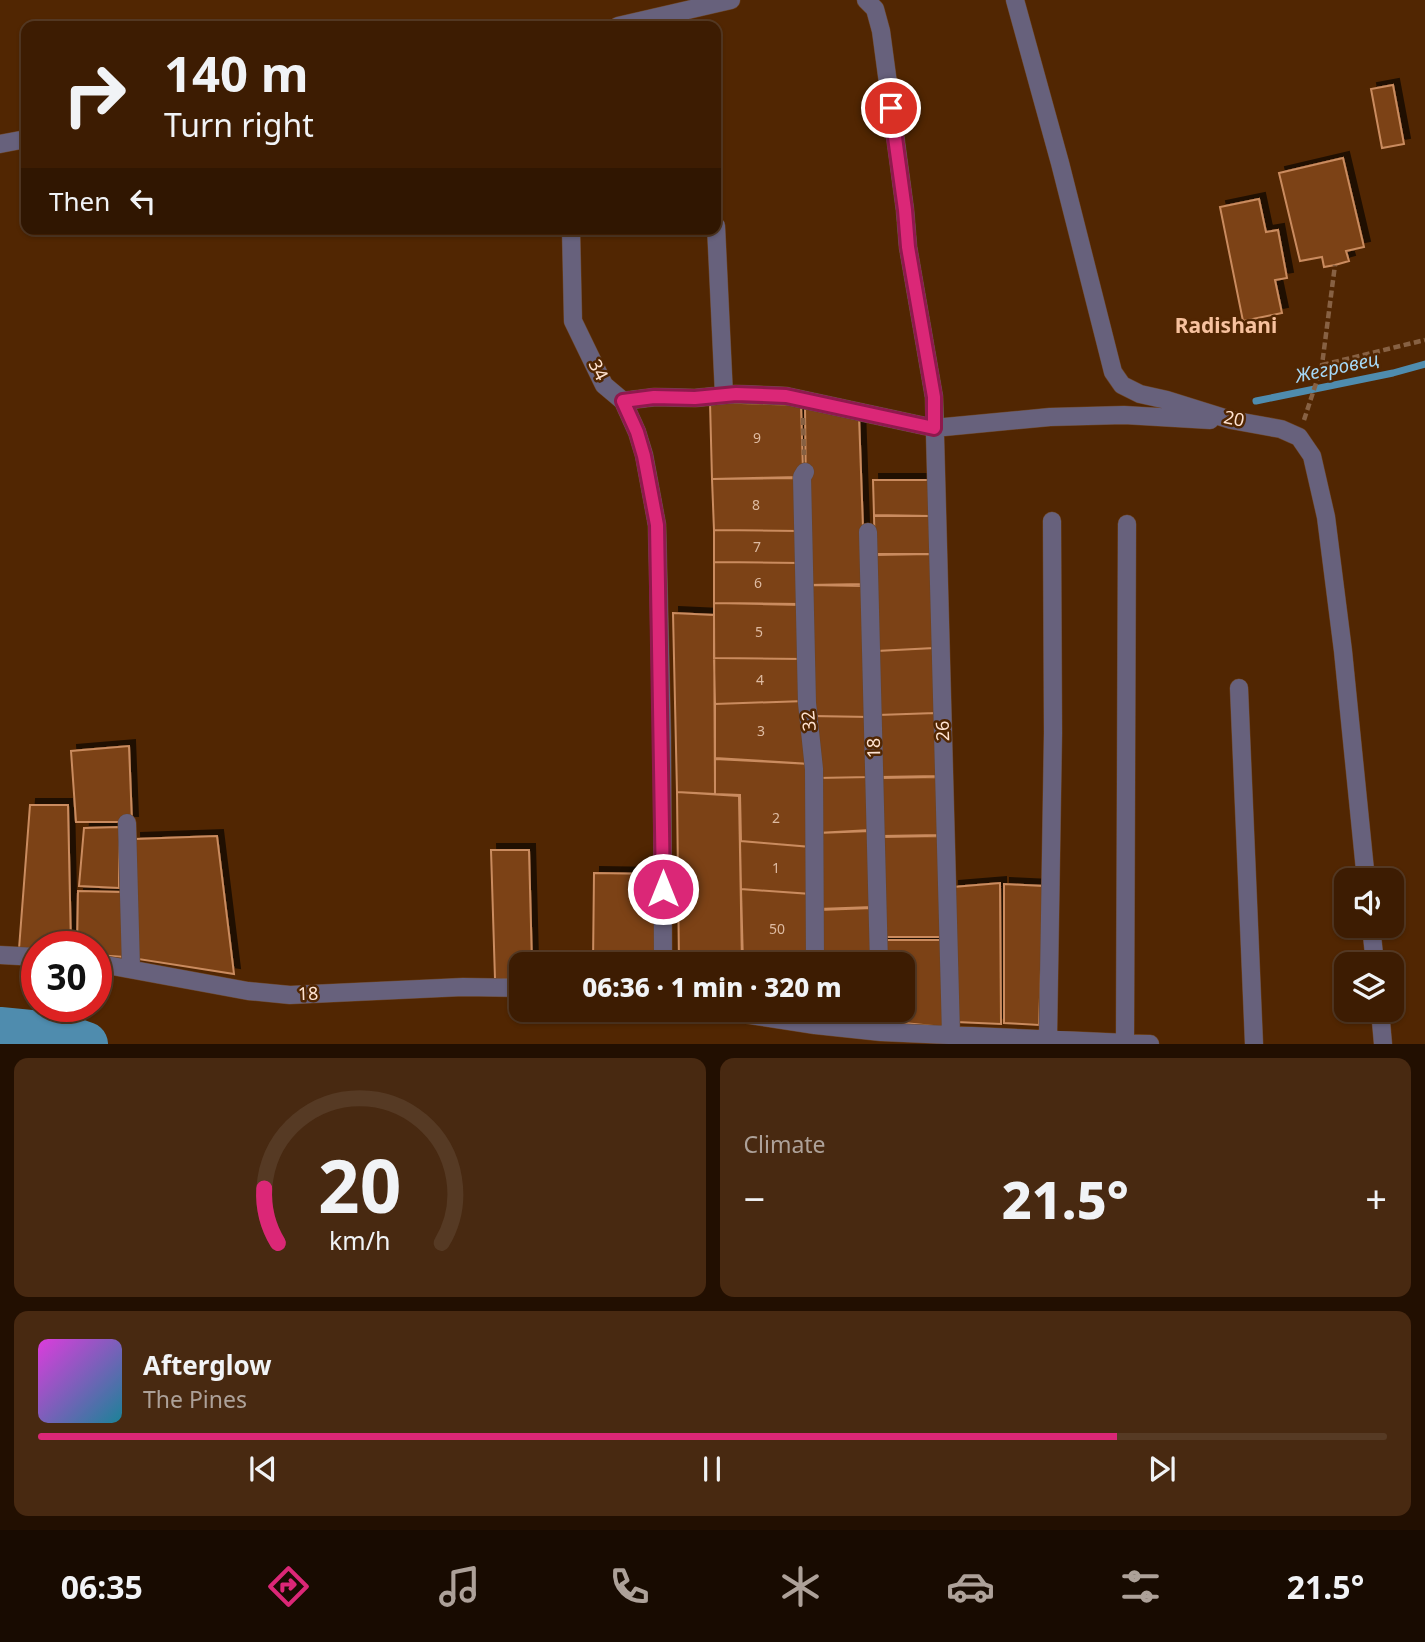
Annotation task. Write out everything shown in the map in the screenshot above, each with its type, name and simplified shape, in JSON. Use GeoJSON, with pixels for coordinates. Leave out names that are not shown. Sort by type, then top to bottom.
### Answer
{"type":"FeatureCollection","features":[{"type":"Feature","properties":{"kind":"street"},"geometry":{"type":"LineString","coordinates":[[640,21],[731,0]]}},
{"type":"Feature","properties":{"kind":"street","name":"26"},"geometry":{"type":"LineString","coordinates":[[866,0],[875,9],[881,31],[908,247],[934,397],[951,1034]]}},
{"type":"Feature","properties":{"kind":"street","name":"20"},"geometry":{"type":"LineString","coordinates":[[1015,0],[1113,372],[1122,385],[1140,394],[1231,420],[1281,429],[1299,437]]}},
{"type":"Feature","properties":{"kind":"street"},"geometry":{"type":"LineString","coordinates":[[0,144],[21,139]]}},
{"type":"Feature","properties":{"kind":"street","name":"34"},"geometry":{"type":"LineString","coordinates":[[571,235],[573,321],[604,385],[623,401],[637,432],[657,525],[663,952]]}},
{"type":"Feature","properties":{"kind":"street"},"geometry":{"type":"LineString","coordinates":[[716,235],[724,396]]}},
{"type":"Feature","properties":{"kind":"street"},"geometry":{"type":"LineString","coordinates":[[623,401],[654,397],[760,394],[802,400],[934,428],[1050,416],[1124,415],[1231,420]]}},
{"type":"Feature","properties":{"kind":"street"},"geometry":{"type":"LineString","coordinates":[[1299,437],[1312,456],[1326,517],[1343,651],[1365,868]]}},
{"type":"Feature","properties":{"kind":"street","name":"32"},"geometry":{"type":"LineString","coordinates":[[803,474],[807,703],[814,769],[815,952]]}},
{"type":"Feature","properties":{"kind":"street"},"geometry":{"type":"LineString","coordinates":[[1048,1038],[1053,733],[1052,521]]}},
{"type":"Feature","properties":{"kind":"street"},"geometry":{"type":"LineString","coordinates":[[1125,1041],[1127,524]]}},
{"type":"Feature","properties":{"kind":"street","name":"18"},"geometry":{"type":"LineString","coordinates":[[868,532],[879,952]]}},
{"type":"Feature","properties":{"kind":"street"},"geometry":{"type":"LineString","coordinates":[[1239,688],[1254,1044]]}},
{"type":"Feature","properties":{"kind":"street"},"geometry":{"type":"LineString","coordinates":[[127,823],[131,968]]}},
{"type":"Feature","properties":{"kind":"street"},"geometry":{"type":"LineString","coordinates":[[0,956],[21,957]]}},
{"type":"Feature","properties":{"kind":"street","name":"18"},"geometry":{"type":"LineString","coordinates":[[112,965],[248,991],[290,995],[463,987],[509,988]]}},
{"type":"Feature","properties":{"kind":"street"},"geometry":{"type":"LineString","coordinates":[[837,1022],[881,1032],[1150,1044]]}},
{"type":"Feature","properties":{"kind":"street"},"geometry":{"type":"LineString","coordinates":[[881,1022],[881,1032]]}},
{"type":"Feature","properties":{"kind":"street"},"geometry":{"type":"LineString","coordinates":[[1381,1022],[1383,1044]]}},
{"type":"Feature","properties":{"kind":"path"},"geometry":{"type":"LineString","coordinates":[[1299,437],[1322,365],[1335,265]]}},
{"type":"Feature","properties":{"kind":"path"},"geometry":{"type":"LineString","coordinates":[[1322,365],[1425,340]]}},
{"type":"Feature","properties":{"kind":"path"},"geometry":{"type":"LineString","coordinates":[[802,400],[803,474]]}},
{"type":"Feature","properties":{"kind":"building"},"geometry":{"type":"Polygon","coordinates":[[[1393,85],[1404,144],[1382,148],[1371,89],[1393,85]]]}},
{"type":"Feature","properties":{"kind":"building"},"geometry":{"type":"Polygon","coordinates":[[[1343,158],[1364,247],[1346,251],[1349,261],[1335,265],[1324,267],[1322,257],[1300,261],[1279,173],[1343,158]]]}},
{"type":"Feature","properties":{"kind":"building"},"geometry":{"type":"Polygon","coordinates":[[[1259,199],[1266,232],[1278,230],[1287,278],[1275,280],[1282,313],[1243,321],[1220,207],[1259,199]]]}},
{"type":"Feature","properties":{"kind":"building"},"geometry":{"type":"Polygon","coordinates":[[[710,402],[801,405],[803,472],[799,477],[712,479],[710,402]]]}},
{"type":"Feature","properties":{"kind":"building"},"geometry":{"type":"Polygon","coordinates":[[[805,407],[859,416],[865,584],[807,585],[805,407]]]}},
{"type":"Feature","properties":{"kind":"building"},"geometry":{"type":"Polygon","coordinates":[[[798,478],[800,531],[714,530],[712,479],[798,478]]]}},
{"type":"Feature","properties":{"kind":"building"},"geometry":{"type":"Polygon","coordinates":[[[873,480],[930,480],[930,516],[874,515],[873,480]]]}},
{"type":"Feature","properties":{"kind":"building"},"geometry":{"type":"Polygon","coordinates":[[[874,516],[931,516],[931,554],[875,554],[874,516]]]}},
{"type":"Feature","properties":{"kind":"building"},"geometry":{"type":"Polygon","coordinates":[[[714,530],[800,531],[801,563],[714,562],[714,530]]]}},
{"type":"Feature","properties":{"kind":"building"},"geometry":{"type":"Polygon","coordinates":[[[931,554],[934,648],[877,651],[875,555],[931,554]]]}},
{"type":"Feature","properties":{"kind":"building"},"geometry":{"type":"Polygon","coordinates":[[[714,562],[801,563],[802,604],[714,603],[714,562]]]}},
{"type":"Feature","properties":{"kind":"building"},"geometry":{"type":"Polygon","coordinates":[[[807,585],[865,586],[869,717],[810,716],[807,585]]]}},
{"type":"Feature","properties":{"kind":"building"},"geometry":{"type":"Polygon","coordinates":[[[714,603],[803,605],[804,659],[714,658],[714,603]]]}},
{"type":"Feature","properties":{"kind":"building"},"geometry":{"type":"Polygon","coordinates":[[[673,613],[714,615],[715,794],[677,792],[673,613]]]}},
{"type":"Feature","properties":{"kind":"building"},"geometry":{"type":"Polygon","coordinates":[[[933,648],[935,713],[878,715],[877,651],[933,648]]]}},
{"type":"Feature","properties":{"kind":"building"},"geometry":{"type":"Polygon","coordinates":[[[714,658],[804,659],[805,701],[715,704],[714,658]]]}},
{"type":"Feature","properties":{"kind":"building"},"geometry":{"type":"Polygon","coordinates":[[[805,701],[811,764],[715,758],[715,704],[805,701]]]}},
{"type":"Feature","properties":{"kind":"building"},"geometry":{"type":"Polygon","coordinates":[[[936,713],[938,776],[879,777],[878,715],[936,713]]]}},
{"type":"Feature","properties":{"kind":"building"},"geometry":{"type":"Polygon","coordinates":[[[815,716],[869,717],[870,777],[817,778],[815,716]]]}},
{"type":"Feature","properties":{"kind":"building"},"geometry":{"type":"Polygon","coordinates":[[[129,746],[132,822],[76,822],[71,751],[129,746]]]}},
{"type":"Feature","properties":{"kind":"building"},"geometry":{"type":"Polygon","coordinates":[[[715,759],[810,764],[811,847],[741,841],[740,795],[715,794],[715,759]]]}},
{"type":"Feature","properties":{"kind":"building"},"geometry":{"type":"Polygon","coordinates":[[[870,777],[871,830],[817,833],[817,778],[870,777]]]}},
{"type":"Feature","properties":{"kind":"building"},"geometry":{"type":"Polygon","coordinates":[[[938,777],[940,835],[881,836],[880,778],[938,777]]]}},
{"type":"Feature","properties":{"kind":"building"},"geometry":{"type":"Polygon","coordinates":[[[677,792],[739,796],[742,952],[679,952],[677,792]]]}},
{"type":"Feature","properties":{"kind":"building"},"geometry":{"type":"Polygon","coordinates":[[[30,805],[68,805],[71,931],[21,931],[19,949],[30,805]]]}},
{"type":"Feature","properties":{"kind":"building"},"geometry":{"type":"Polygon","coordinates":[[[119,827],[119,888],[79,886],[84,828],[119,827]]]}},
{"type":"Feature","properties":{"kind":"building"},"geometry":{"type":"Polygon","coordinates":[[[871,831],[873,907],[818,909],[817,833],[871,831]]]}},
{"type":"Feature","properties":{"kind":"building"},"geometry":{"type":"Polygon","coordinates":[[[217,836],[234,974],[138,959],[135,839],[217,836]]]}},
{"type":"Feature","properties":{"kind":"building"},"geometry":{"type":"Polygon","coordinates":[[[940,836],[941,937],[883,937],[881,837],[940,836]]]}},
{"type":"Feature","properties":{"kind":"building"},"geometry":{"type":"Polygon","coordinates":[[[740,841],[811,847],[811,894],[741,889],[740,841]]]}},
{"type":"Feature","properties":{"kind":"building"},"geometry":{"type":"Polygon","coordinates":[[[491,850],[529,850],[532,952],[509,952],[509,979],[495,979],[491,850]]]}},
{"type":"Feature","properties":{"kind":"building"},"geometry":{"type":"Polygon","coordinates":[[[594,873],[657,874],[657,952],[593,952],[594,873]]]}},
{"type":"Feature","properties":{"kind":"building"},"geometry":{"type":"Polygon","coordinates":[[[1000,883],[1001,1024],[956,1022],[953,887],[1000,883]]]}},
{"type":"Feature","properties":{"kind":"building"},"geometry":{"type":"Polygon","coordinates":[[[1004,884],[1044,886],[1039,1025],[1004,1023],[1004,884]]]}},
{"type":"Feature","properties":{"kind":"building"},"geometry":{"type":"Polygon","coordinates":[[[741,889],[811,894],[812,952],[743,952],[741,889]]]}},
{"type":"Feature","properties":{"kind":"building"},"geometry":{"type":"Polygon","coordinates":[[[78,891],[122,892],[125,957],[112,956],[112,931],[77,931],[78,891]]]}},
{"type":"Feature","properties":{"kind":"building"},"geometry":{"type":"Polygon","coordinates":[[[873,908],[874,952],[819,952],[818,910],[873,908]]]}},
{"type":"Feature","properties":{"kind":"building"},"geometry":{"type":"Polygon","coordinates":[[[882,940],[941,940],[943,1027],[895,1022],[915,1022],[915,952],[882,952],[882,940]]]}},
{"type":"Feature","properties":{"kind":"waterway","name":"Жегровец"},"geometry":{"type":"LineString","coordinates":[[1256,401],[1425,364]]}},
{"type":"Feature","properties":{"kind":"waterway"},"geometry":{"type":"LineString","coordinates":[[0,1029],[61,1035],[86,1044]]}},
{"type":"Feature","properties":{"kind":"district","name":"Radishani"},"geometry":{"type":"Point","coordinates":[1226,326]}},
{"type":"Feature","properties":{"kind":"route"},"geometry":{"type":"LineString","coordinates":[[663,889],[657,525],[644,456],[623,401],[736,394],[786,396],[934,428],[934,397],[908,247],[891,108]]}}]}
